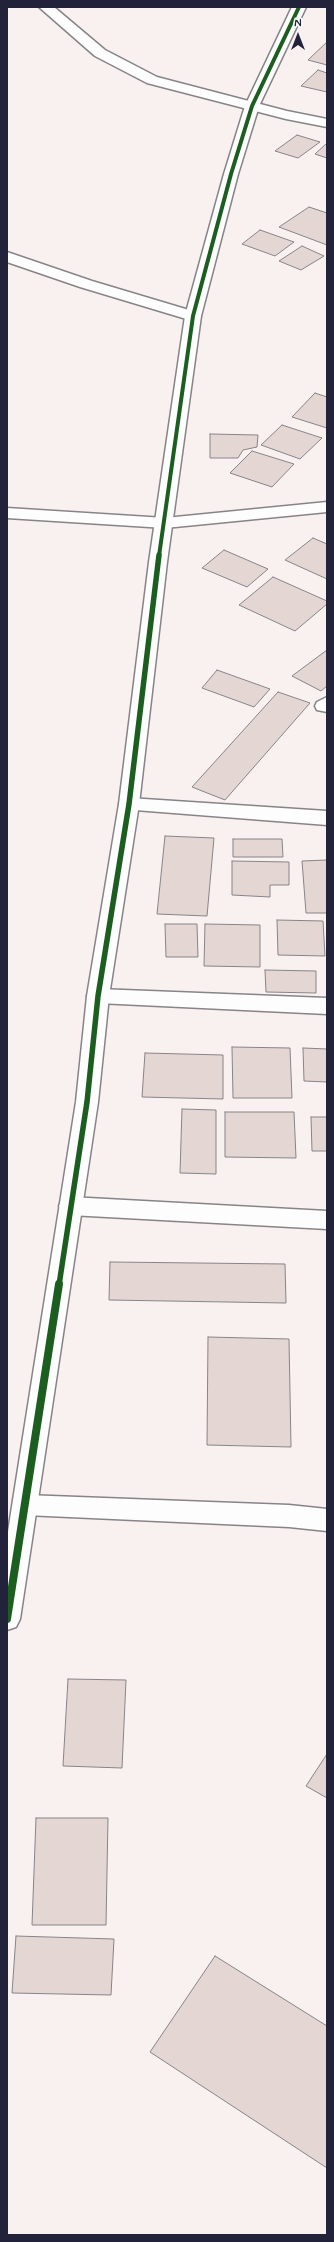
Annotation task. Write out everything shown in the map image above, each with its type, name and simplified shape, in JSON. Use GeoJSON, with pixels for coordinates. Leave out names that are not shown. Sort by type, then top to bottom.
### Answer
{"type":"FeatureCollection","features":[{"type":"Feature","properties":{"kind":"street"},"geometry":{"type":"LineString","coordinates":[[46,7],[100,53],[152,80],[252,106],[327,123]]}},
{"type":"Feature","properties":{"kind":"street"},"geometry":{"type":"LineString","coordinates":[[7,1619],[87,1102],[98,996],[129,804],[158,562],[165,522],[193,316],[231,174],[252,106],[299,7]]}},
{"type":"Feature","properties":{"kind":"street"},"geometry":{"type":"LineString","coordinates":[[7,257],[86,284],[193,316]]}},
{"type":"Feature","properties":{"kind":"street"},"geometry":{"type":"LineString","coordinates":[[7,513],[165,522],[327,507]]}},
{"type":"Feature","properties":{"kind":"street"},"geometry":{"type":"LineString","coordinates":[[327,703],[324,706],[327,706]]}},
{"type":"Feature","properties":{"kind":"street"},"geometry":{"type":"LineString","coordinates":[[129,804],[327,818]]}},
{"type":"Feature","properties":{"kind":"street"},"geometry":{"type":"LineString","coordinates":[[98,996],[327,1006]]}},
{"type":"Feature","properties":{"kind":"street"},"geometry":{"type":"LineString","coordinates":[[70,1206],[327,1220]]}},
{"type":"Feature","properties":{"kind":"street"},"geometry":{"type":"LineString","coordinates":[[25,1505],[289,1516],[327,1520]]}},
{"type":"Feature","properties":{"kind":"building"},"geometry":{"type":"Polygon","coordinates":[[[327,42],[327,65],[308,60],[327,42]]]}},
{"type":"Feature","properties":{"kind":"building"},"geometry":{"type":"Polygon","coordinates":[[[318,70],[327,73],[327,92],[301,86],[318,70]]]}},
{"type":"Feature","properties":{"kind":"building"},"geometry":{"type":"Polygon","coordinates":[[[297,135],[320,142],[298,158],[275,151],[297,135]]]}},
{"type":"Feature","properties":{"kind":"building"},"geometry":{"type":"Polygon","coordinates":[[[327,143],[327,158],[315,154],[327,143]]]}},
{"type":"Feature","properties":{"kind":"building"},"geometry":{"type":"Polygon","coordinates":[[[309,207],[327,213],[327,245],[279,227],[309,207]]]}},
{"type":"Feature","properties":{"kind":"building"},"geometry":{"type":"Polygon","coordinates":[[[260,230],[294,242],[275,256],[242,244],[260,230]]]}},
{"type":"Feature","properties":{"kind":"building"},"geometry":{"type":"Polygon","coordinates":[[[302,246],[324,256],[301,270],[279,261],[302,246]]]}},
{"type":"Feature","properties":{"kind":"building"},"geometry":{"type":"Polygon","coordinates":[[[315,393],[327,397],[327,428],[292,417],[315,393]]]}},
{"type":"Feature","properties":{"kind":"building"},"geometry":{"type":"Polygon","coordinates":[[[282,425],[322,438],[300,459],[261,445],[282,425]]]}},
{"type":"Feature","properties":{"kind":"building"},"geometry":{"type":"Polygon","coordinates":[[[210,434],[258,435],[257,447],[243,450],[238,458],[210,458],[210,434]]]}},
{"type":"Feature","properties":{"kind":"building"},"geometry":{"type":"Polygon","coordinates":[[[252,451],[294,464],[272,487],[230,473],[252,451]]]}},
{"type":"Feature","properties":{"kind":"building"},"geometry":{"type":"Polygon","coordinates":[[[313,538],[327,544],[327,579],[285,560],[313,538]]]}},
{"type":"Feature","properties":{"kind":"building"},"geometry":{"type":"Polygon","coordinates":[[[224,550],[268,569],[247,587],[202,568],[224,550]]]}},
{"type":"Feature","properties":{"kind":"building"},"geometry":{"type":"Polygon","coordinates":[[[273,577],[327,601],[327,604],[295,631],[239,605],[273,577]]]}},
{"type":"Feature","properties":{"kind":"building"},"geometry":{"type":"Polygon","coordinates":[[[327,650],[327,686],[321,691],[292,676],[327,650]]]}},
{"type":"Feature","properties":{"kind":"building"},"geometry":{"type":"Polygon","coordinates":[[[217,670],[270,689],[254,707],[202,688],[217,670]]]}},
{"type":"Feature","properties":{"kind":"building"},"geometry":{"type":"Polygon","coordinates":[[[278,692],[310,703],[225,800],[192,787],[278,692]]]}},
{"type":"Feature","properties":{"kind":"building"},"geometry":{"type":"Polygon","coordinates":[[[165,836],[214,838],[207,916],[157,914],[165,836]]]}},
{"type":"Feature","properties":{"kind":"building"},"geometry":{"type":"Polygon","coordinates":[[[233,839],[282,839],[283,857],[233,857],[233,839]]]}},
{"type":"Feature","properties":{"kind":"building"},"geometry":{"type":"Polygon","coordinates":[[[327,860],[327,913],[306,913],[302,861],[327,860]]]}},
{"type":"Feature","properties":{"kind":"building"},"geometry":{"type":"Polygon","coordinates":[[[232,861],[289,862],[289,885],[270,885],[270,897],[232,895],[232,861]]]}},
{"type":"Feature","properties":{"kind":"building"},"geometry":{"type":"Polygon","coordinates":[[[277,920],[323,921],[325,956],[278,955],[277,920]]]}},
{"type":"Feature","properties":{"kind":"building"},"geometry":{"type":"Polygon","coordinates":[[[165,924],[197,924],[198,957],[166,957],[165,924]]]}},
{"type":"Feature","properties":{"kind":"building"},"geometry":{"type":"Polygon","coordinates":[[[205,924],[260,925],[260,967],[204,966],[205,924]]]}},
{"type":"Feature","properties":{"kind":"building"},"geometry":{"type":"Polygon","coordinates":[[[265,970],[316,971],[316,993],[266,992],[265,970]]]}},
{"type":"Feature","properties":{"kind":"building"},"geometry":{"type":"Polygon","coordinates":[[[232,1047],[290,1048],[292,1098],[233,1098],[232,1047]]]}},
{"type":"Feature","properties":{"kind":"building"},"geometry":{"type":"Polygon","coordinates":[[[303,1048],[327,1049],[327,1082],[304,1081],[303,1048]]]}},
{"type":"Feature","properties":{"kind":"building"},"geometry":{"type":"Polygon","coordinates":[[[145,1053],[223,1055],[223,1099],[142,1097],[145,1053]]]}},
{"type":"Feature","properties":{"kind":"building"},"geometry":{"type":"Polygon","coordinates":[[[182,1109],[216,1110],[216,1174],[180,1173],[182,1109]]]}},
{"type":"Feature","properties":{"kind":"building"},"geometry":{"type":"Polygon","coordinates":[[[225,1112],[294,1112],[296,1158],[225,1157],[225,1112]]]}},
{"type":"Feature","properties":{"kind":"building"},"geometry":{"type":"Polygon","coordinates":[[[311,1117],[327,1117],[327,1151],[312,1151],[311,1117]]]}},
{"type":"Feature","properties":{"kind":"building"},"geometry":{"type":"Polygon","coordinates":[[[110,1262],[285,1264],[286,1303],[109,1300],[110,1262]]]}},
{"type":"Feature","properties":{"kind":"building"},"geometry":{"type":"Polygon","coordinates":[[[208,1337],[289,1339],[291,1447],[207,1445],[208,1337]]]}},
{"type":"Feature","properties":{"kind":"building"},"geometry":{"type":"Polygon","coordinates":[[[68,1679],[126,1680],[122,1768],[63,1766],[68,1679]]]}},
{"type":"Feature","properties":{"kind":"building"},"geometry":{"type":"Polygon","coordinates":[[[327,1754],[327,1798],[306,1786],[327,1754]]]}},
{"type":"Feature","properties":{"kind":"building"},"geometry":{"type":"Polygon","coordinates":[[[36,1818],[108,1818],[106,1925],[32,1925],[36,1818]]]}},
{"type":"Feature","properties":{"kind":"building"},"geometry":{"type":"Polygon","coordinates":[[[16,1936],[114,1939],[111,1995],[12,1993],[16,1936]]]}},
{"type":"Feature","properties":{"kind":"building"},"geometry":{"type":"Polygon","coordinates":[[[215,1956],[327,2026],[327,2168],[150,2052],[215,1956]]]}},
{"type":"Feature","properties":{"kind":"cycle path"},"geometry":{"type":"LineString","coordinates":[[7,1619],[87,1102],[98,996],[129,804],[158,562],[165,523],[193,316],[231,174],[252,106],[299,7]]}}]}
